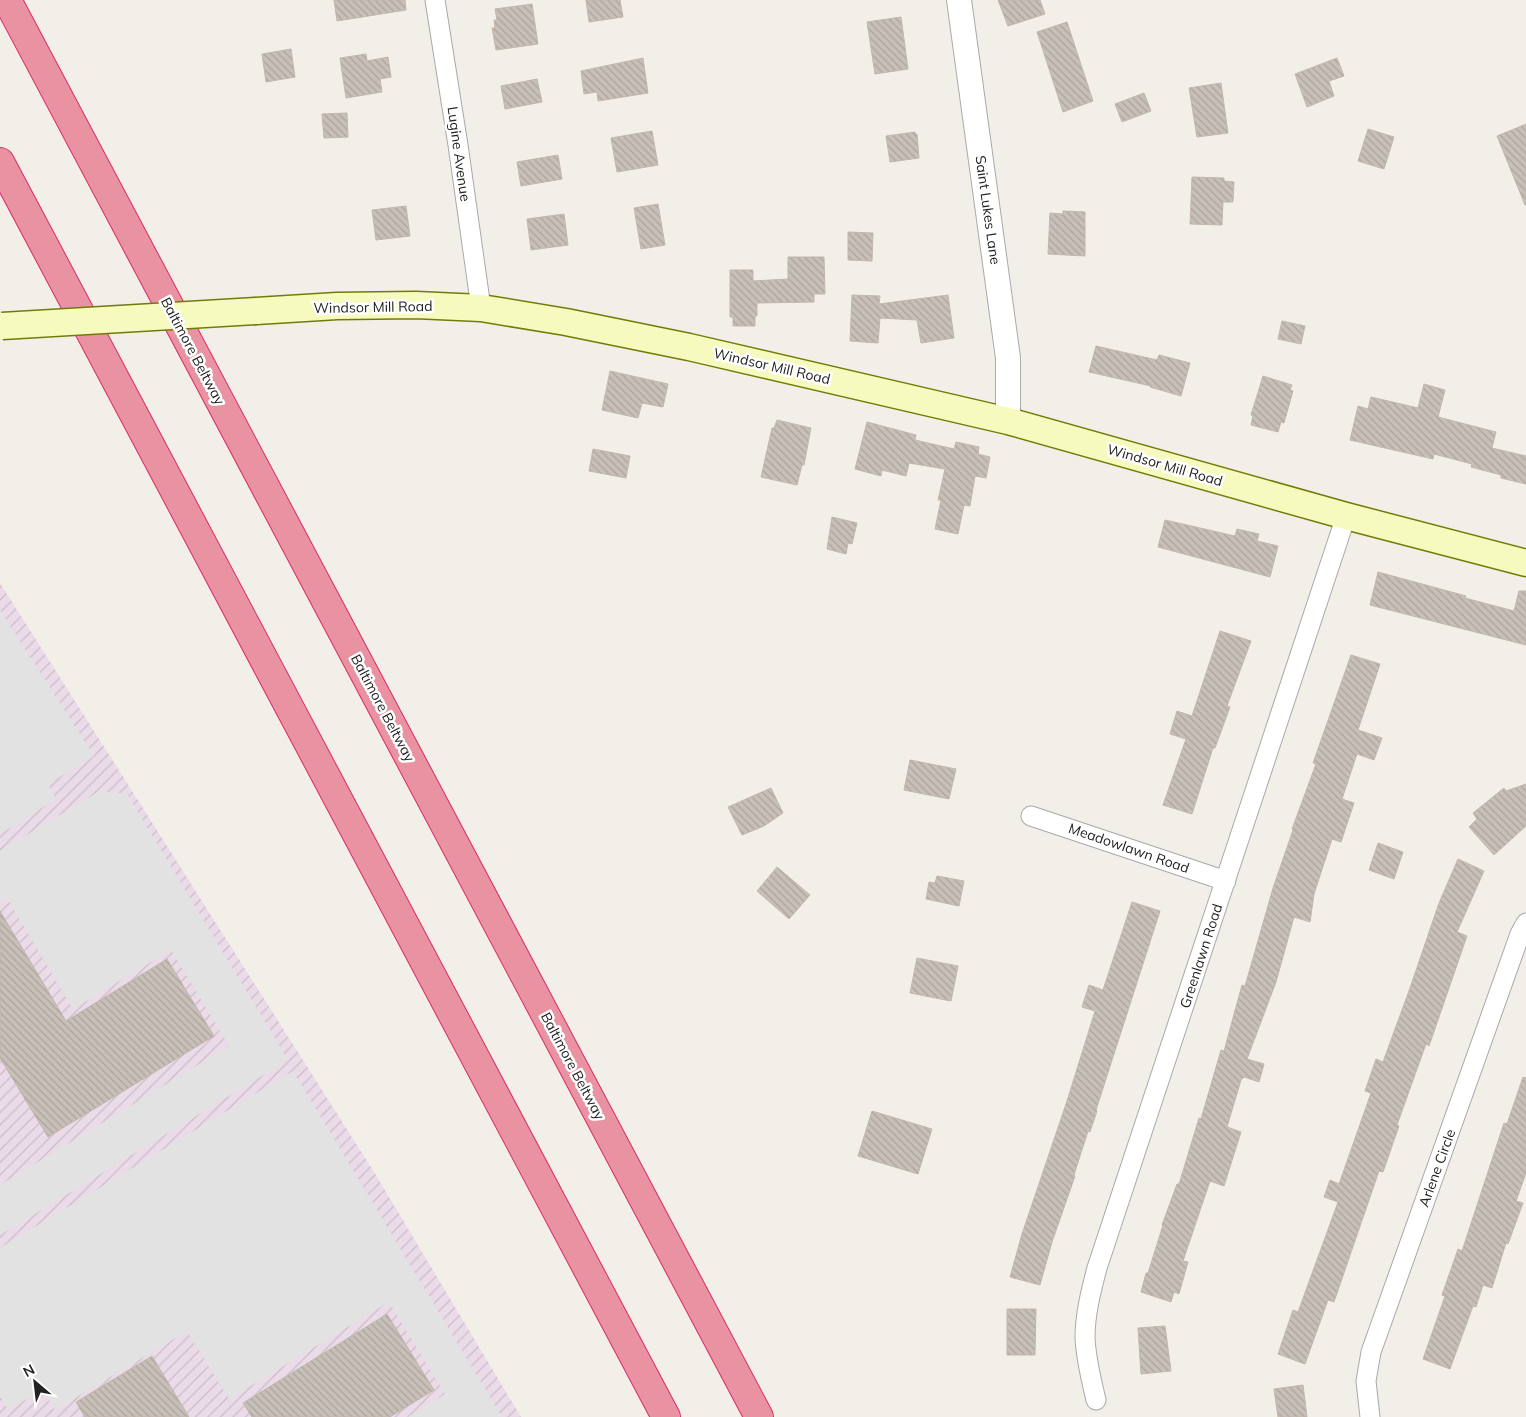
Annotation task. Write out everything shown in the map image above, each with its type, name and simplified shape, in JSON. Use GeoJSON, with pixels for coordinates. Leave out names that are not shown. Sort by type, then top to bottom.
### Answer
{"type":"FeatureCollection","features":[{"type":"Feature","properties":{"kind":"highway","name":"Baltimore Beltway"},"geometry":{"type":"LineString","coordinates":[[7,0],[759,1417]]}},
{"type":"Feature","properties":{"kind":"highway"},"geometry":{"type":"LineString","coordinates":[[0,162],[666,1417]]}},
{"type":"Feature","properties":{"kind":"main road","name":"Windsor Mill Road"},"geometry":{"type":"LineString","coordinates":[[1,327],[337,306],[416,305],[481,308],[566,322],[689,346],[1008,421],[1346,516],[1526,563]]}},
{"type":"Feature","properties":{"kind":"street","name":"Lugine Avenue"},"geometry":{"type":"LineString","coordinates":[[435,0],[481,308]]}},
{"type":"Feature","properties":{"kind":"street","name":"Saint Lukes Lane"},"geometry":{"type":"LineString","coordinates":[[959,0],[1008,358],[1008,421]]}},
{"type":"Feature","properties":{"kind":"street","name":"Greenlawn Road"},"geometry":{"type":"LineString","coordinates":[[1096,1400],[1088,1369],[1085,1337],[1088,1302],[1097,1268],[1346,516]]}},
{"type":"Feature","properties":{"kind":"street","name":"Meadowlawn Road"},"geometry":{"type":"LineString","coordinates":[[1031,816],[1226,881]]}},
{"type":"Feature","properties":{"kind":"street","name":"Arlene Circle"},"geometry":{"type":"LineString","coordinates":[[1370,1417],[1366,1381],[1371,1352],[1520,934],[1526,924]]}},
{"type":"Feature","properties":{"kind":"shaded area"},"geometry":{"type":"Polygon","coordinates":[[[0,583],[374,1172],[521,1417],[0,1417],[0,583]]]}},
{"type":"Feature","properties":{"kind":"shaded area"},"geometry":{"type":"Polygon","coordinates":[[[0,610],[94,756],[48,784],[56,799],[0,834],[0,610]]]}},
{"type":"Feature","properties":{"kind":"shaded area"},"geometry":{"type":"Polygon","coordinates":[[[100,791],[127,794],[288,1060],[0,1235],[0,1185],[229,1046],[171,950],[73,1009],[7,898],[0,902],[0,851],[100,791]]]}},
{"type":"Feature","properties":{"kind":"shaded area"},"geometry":{"type":"Polygon","coordinates":[[[293,1071],[502,1417],[408,1417],[445,1394],[389,1302],[229,1399],[187,1331],[55,1410],[42,1390],[8,1410],[0,1396],[0,1248],[293,1071]]]}},
{"type":"Feature","properties":{"kind":"building"},"geometry":{"type":"Polygon","coordinates":[[[334,0],[405,0],[406,10],[337,21],[334,0]]]}},
{"type":"Feature","properties":{"kind":"building"},"geometry":{"type":"Polygon","coordinates":[[[586,0],[620,0],[623,17],[589,22],[586,0]]]}},
{"type":"Feature","properties":{"kind":"building"},"geometry":{"type":"Polygon","coordinates":[[[998,0],[1040,0],[1045,14],[1008,26],[998,0]]]}},
{"type":"Feature","properties":{"kind":"building"},"geometry":{"type":"Polygon","coordinates":[[[532,4],[538,44],[496,50],[492,28],[495,28],[494,20],[497,20],[495,9],[532,4]]]}},
{"type":"Feature","properties":{"kind":"building"},"geometry":{"type":"Polygon","coordinates":[[[901,17],[908,69],[875,74],[867,22],[901,17]]]}},
{"type":"Feature","properties":{"kind":"building"},"geometry":{"type":"Polygon","coordinates":[[[1067,22],[1093,101],[1063,112],[1037,32],[1067,22]]]}},
{"type":"Feature","properties":{"kind":"building"},"geometry":{"type":"Polygon","coordinates":[[[291,49],[295,77],[266,82],[262,54],[291,49]]]}},
{"type":"Feature","properties":{"kind":"building"},"geometry":{"type":"Polygon","coordinates":[[[366,54],[367,61],[388,57],[391,77],[380,79],[382,92],[346,98],[340,58],[366,54]]]}},
{"type":"Feature","properties":{"kind":"building"},"geometry":{"type":"Polygon","coordinates":[[[643,58],[648,93],[598,101],[597,92],[584,94],[581,71],[643,58]]]}},
{"type":"Feature","properties":{"kind":"building"},"geometry":{"type":"Polygon","coordinates":[[[1337,58],[1344,76],[1329,81],[1334,96],[1307,107],[1295,74],[1337,58]]]}},
{"type":"Feature","properties":{"kind":"building"},"geometry":{"type":"Polygon","coordinates":[[[537,79],[542,102],[505,109],[501,86],[537,79]]]}},
{"type":"Feature","properties":{"kind":"building"},"geometry":{"type":"Polygon","coordinates":[[[1221,83],[1228,133],[1197,137],[1189,88],[1221,83]]]}},
{"type":"Feature","properties":{"kind":"building"},"geometry":{"type":"Polygon","coordinates":[[[1144,93],[1151,111],[1122,122],[1115,104],[1144,93]]]}},
{"type":"Feature","properties":{"kind":"building"},"geometry":{"type":"Polygon","coordinates":[[[347,113],[348,137],[324,138],[322,114],[347,113]]]}},
{"type":"Feature","properties":{"kind":"building"},"geometry":{"type":"Polygon","coordinates":[[[1526,124],[1526,205],[1525,205],[1497,136],[1526,124]]]}},
{"type":"Feature","properties":{"kind":"building"},"geometry":{"type":"Polygon","coordinates":[[[1368,129],[1394,137],[1384,169],[1358,161],[1368,129]]]}},
{"type":"Feature","properties":{"kind":"building"},"geometry":{"type":"Polygon","coordinates":[[[652,131],[658,165],[617,172],[611,138],[652,131]]]}},
{"type":"Feature","properties":{"kind":"building"},"geometry":{"type":"Polygon","coordinates":[[[915,132],[917,134],[919,158],[890,162],[886,136],[915,132]]]}},
{"type":"Feature","properties":{"kind":"building"},"geometry":{"type":"Polygon","coordinates":[[[558,155],[562,179],[521,186],[517,162],[558,155]]]}},
{"type":"Feature","properties":{"kind":"building"},"geometry":{"type":"Polygon","coordinates":[[[1192,177],[1224,178],[1224,181],[1234,182],[1233,202],[1223,202],[1222,225],[1190,224],[1192,177]]]}},
{"type":"Feature","properties":{"kind":"building"},"geometry":{"type":"Polygon","coordinates":[[[658,204],[665,245],[641,249],[634,208],[658,204]]]}},
{"type":"Feature","properties":{"kind":"building"},"geometry":{"type":"Polygon","coordinates":[[[406,206],[410,236],[376,240],[372,210],[406,206]]]}},
{"type":"Feature","properties":{"kind":"building"},"geometry":{"type":"Polygon","coordinates":[[[1063,211],[1085,212],[1085,256],[1048,254],[1050,213],[1063,214],[1063,211]]]}},
{"type":"Feature","properties":{"kind":"building"},"geometry":{"type":"Polygon","coordinates":[[[564,214],[568,245],[531,250],[527,219],[564,214]]]}},
{"type":"Feature","properties":{"kind":"building"},"geometry":{"type":"Polygon","coordinates":[[[848,232],[873,233],[872,261],[848,260],[848,232]]]}},
{"type":"Feature","properties":{"kind":"building"},"geometry":{"type":"Polygon","coordinates":[[[788,257],[824,257],[825,294],[814,294],[814,302],[757,303],[755,326],[733,326],[733,317],[730,317],[730,270],[753,270],[753,281],[788,279],[788,257]]]}},
{"type":"Feature","properties":{"kind":"building"},"geometry":{"type":"Polygon","coordinates":[[[852,295],[880,296],[879,304],[948,295],[954,338],[921,343],[917,320],[880,318],[878,343],[850,341],[852,295]]]}},
{"type":"Feature","properties":{"kind":"building"},"geometry":{"type":"Polygon","coordinates":[[[1282,321],[1305,326],[1301,344],[1278,339],[1282,321]]]}},
{"type":"Feature","properties":{"kind":"building"},"geometry":{"type":"Polygon","coordinates":[[[1096,346],[1157,360],[1159,355],[1190,363],[1181,396],[1151,386],[1089,372],[1096,346]]]}},
{"type":"Feature","properties":{"kind":"building"},"geometry":{"type":"Polygon","coordinates":[[[610,371],[668,384],[663,407],[642,403],[638,418],[602,410],[610,371]]]}},
{"type":"Feature","properties":{"kind":"building"},"geometry":{"type":"Polygon","coordinates":[[[1263,376],[1292,385],[1290,390],[1293,391],[1284,423],[1281,422],[1278,432],[1251,425],[1253,416],[1251,415],[1263,376]]]}},
{"type":"Feature","properties":{"kind":"building"},"geometry":{"type":"Polygon","coordinates":[[[1424,384],[1445,390],[1438,417],[1496,432],[1492,448],[1526,456],[1526,484],[1501,478],[1501,475],[1471,467],[1472,464],[1434,454],[1433,459],[1350,440],[1358,406],[1368,409],[1371,397],[1418,408],[1424,384]]]}},
{"type":"Feature","properties":{"kind":"building"},"geometry":{"type":"Polygon","coordinates":[[[777,420],[811,428],[804,465],[802,465],[797,485],[761,477],[772,428],[774,428],[777,420]]]}},
{"type":"Feature","properties":{"kind":"building"},"geometry":{"type":"Polygon","coordinates":[[[867,422],[916,435],[915,440],[954,449],[956,442],[979,447],[978,454],[990,457],[986,478],[975,476],[970,506],[964,505],[958,534],[935,529],[941,500],[938,500],[945,469],[909,463],[906,476],[882,470],[881,476],[855,469],[867,422]]]}},
{"type":"Feature","properties":{"kind":"building"},"geometry":{"type":"Polygon","coordinates":[[[593,449],[630,456],[626,478],[589,471],[593,449]]]}},
{"type":"Feature","properties":{"kind":"building"},"geometry":{"type":"Polygon","coordinates":[[[832,517],[857,523],[852,544],[848,543],[846,554],[827,549],[832,517]]]}},
{"type":"Feature","properties":{"kind":"building"},"geometry":{"type":"Polygon","coordinates":[[[1165,520],[1235,536],[1237,529],[1259,534],[1257,541],[1278,546],[1270,577],[1158,547],[1165,520]]]}},
{"type":"Feature","properties":{"kind":"building"},"geometry":{"type":"Polygon","coordinates":[[[1378,572],[1514,611],[1519,591],[1526,591],[1526,645],[1370,605],[1378,572]]]}},
{"type":"Feature","properties":{"kind":"building"},"geometry":{"type":"Polygon","coordinates":[[[1220,631],[1251,641],[1227,706],[1230,707],[1215,748],[1213,748],[1192,814],[1163,805],[1186,739],[1170,734],[1177,711],[1192,716],[1220,631]]]}},
{"type":"Feature","properties":{"kind":"building"},"geometry":{"type":"Polygon","coordinates":[[[1351,655],[1380,664],[1358,730],[1382,738],[1374,760],[1357,754],[1342,799],[1354,803],[1341,842],[1332,839],[1314,894],[1310,922],[1294,917],[1276,982],[1247,1059],[1264,1064],[1259,1082],[1244,1077],[1241,1080],[1227,1127],[1241,1132],[1224,1186],[1210,1181],[1183,1261],[1188,1262],[1179,1294],[1174,1292],[1171,1302],[1141,1292],[1146,1273],[1148,1273],[1162,1225],[1177,1184],[1179,1184],[1199,1118],[1201,1119],[1221,1050],[1224,1051],[1242,985],[1245,986],[1273,888],[1316,764],[1313,763],[1351,655]]]}},
{"type":"Feature","properties":{"kind":"building"},"geometry":{"type":"Polygon","coordinates":[[[910,760],[956,769],[949,799],[904,790],[910,760]]]}},
{"type":"Feature","properties":{"kind":"building"},"geometry":{"type":"Polygon","coordinates":[[[1526,784],[1526,826],[1494,855],[1469,827],[1477,819],[1473,813],[1504,788],[1506,791],[1526,784]]]}},
{"type":"Feature","properties":{"kind":"building"},"geometry":{"type":"Polygon","coordinates":[[[771,788],[783,813],[764,826],[742,835],[728,807],[771,788]]]}},
{"type":"Feature","properties":{"kind":"building"},"geometry":{"type":"Polygon","coordinates":[[[1378,843],[1403,852],[1394,879],[1369,870],[1378,843]]]}},
{"type":"Feature","properties":{"kind":"building"},"geometry":{"type":"Polygon","coordinates":[[[1458,859],[1484,871],[1457,932],[1467,936],[1429,1046],[1426,1044],[1397,1125],[1399,1126],[1383,1172],[1379,1171],[1334,1302],[1328,1300],[1305,1364],[1278,1354],[1293,1310],[1298,1312],[1338,1202],[1324,1197],[1330,1180],[1339,1184],[1371,1093],[1365,1091],[1376,1059],[1383,1062],[1439,903],[1458,859]]]}},
{"type":"Feature","properties":{"kind":"building"},"geometry":{"type":"Polygon","coordinates":[[[777,867],[810,895],[789,919],[757,891],[777,867]]]}},
{"type":"Feature","properties":{"kind":"building"},"geometry":{"type":"Polygon","coordinates":[[[937,876],[964,881],[959,906],[926,899],[929,882],[935,883],[937,876]]]}},
{"type":"Feature","properties":{"kind":"building"},"geometry":{"type":"Polygon","coordinates":[[[1132,902],[1160,911],[1097,1111],[1090,1132],[1088,1131],[1040,1285],[1010,1277],[1022,1234],[1095,1011],[1082,1007],[1089,985],[1103,990],[1132,902]]]}},
{"type":"Feature","properties":{"kind":"building"},"geometry":{"type":"Polygon","coordinates":[[[0,911],[66,1021],[167,959],[214,1036],[48,1137],[0,1058],[0,911]]]}},
{"type":"Feature","properties":{"kind":"building"},"geometry":{"type":"Polygon","coordinates":[[[917,958],[958,966],[951,1001],[910,993],[917,958]]]}},
{"type":"Feature","properties":{"kind":"building"},"geometry":{"type":"Polygon","coordinates":[[[1523,1077],[1526,1078],[1526,1173],[1516,1201],[1523,1203],[1508,1244],[1506,1243],[1492,1288],[1483,1285],[1476,1307],[1473,1306],[1450,1369],[1423,1359],[1445,1296],[1442,1295],[1458,1249],[1462,1251],[1504,1123],[1507,1124],[1523,1077]]]}},
{"type":"Feature","properties":{"kind":"building"},"geometry":{"type":"Polygon","coordinates":[[[872,1111],[932,1129],[918,1174],[858,1156],[872,1111]]]}},
{"type":"Feature","properties":{"kind":"building"},"geometry":{"type":"Polygon","coordinates":[[[1007,1309],[1036,1309],[1035,1355],[1007,1355],[1007,1309]]]}},
{"type":"Feature","properties":{"kind":"building"},"geometry":{"type":"Polygon","coordinates":[[[387,1314],[434,1390],[390,1417],[252,1417],[243,1403],[387,1314]]]}},
{"type":"Feature","properties":{"kind":"building"},"geometry":{"type":"Polygon","coordinates":[[[1165,1326],[1171,1371],[1141,1374],[1138,1328],[1165,1326]]]}},
{"type":"Feature","properties":{"kind":"building"},"geometry":{"type":"Polygon","coordinates":[[[152,1356],[189,1417],[85,1417],[76,1402],[152,1356]]]}},
{"type":"Feature","properties":{"kind":"building"},"geometry":{"type":"Polygon","coordinates":[[[1303,1385],[1307,1417],[1278,1417],[1274,1389],[1303,1385]]]}}]}
